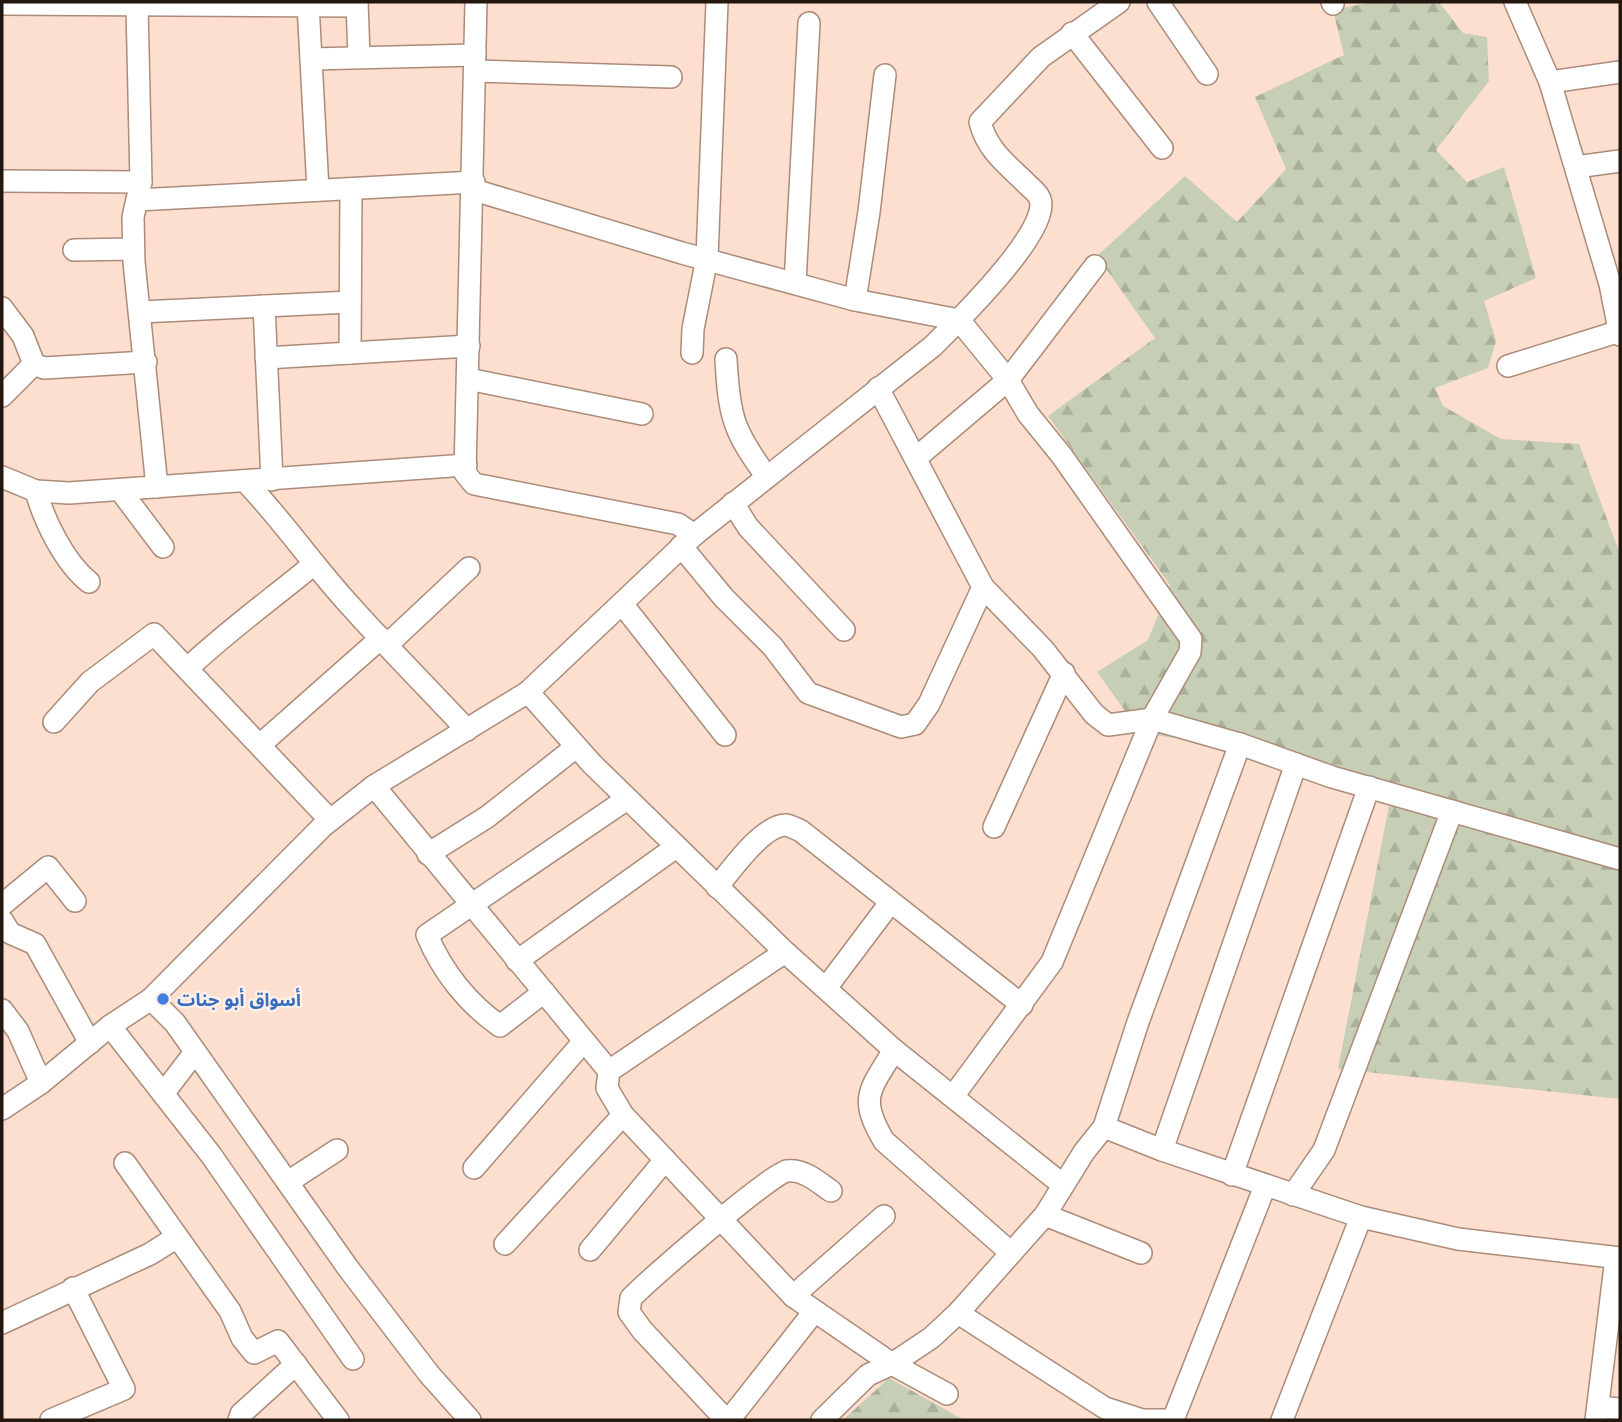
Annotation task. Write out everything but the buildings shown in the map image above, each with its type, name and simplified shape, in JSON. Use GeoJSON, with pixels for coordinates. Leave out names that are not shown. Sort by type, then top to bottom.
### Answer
{"type":"FeatureCollection","features":[{"type":"Feature","properties":{"kind":"street"},"geometry":{"type":"LineString","coordinates":[[476,2],[466,465],[466,473],[474,484],[678,524],[724,598],[773,647],[808,693],[901,727],[915,724],[929,704],[983,587]]}},
{"type":"Feature","properties":{"kind":"street"},"geometry":{"type":"LineString","coordinates":[[692,353],[693,329],[707,258],[717,2]]}},
{"type":"Feature","properties":{"kind":"street"},"geometry":{"type":"LineString","coordinates":[[2,1109],[41,1083],[110,1026],[151,999],[330,820],[374,786],[528,692],[623,605],[688,540],[959,320],[1034,229],[1042,210],[1040,197],[984,140],[980,122],[1041,57],[1119,2]]}},
{"type":"Feature","properties":{"kind":"street"},"geometry":{"type":"LineString","coordinates":[[1157,2],[1208,74]]}},
{"type":"Feature","properties":{"kind":"street"},"geometry":{"type":"LineString","coordinates":[[1508,366],[1620,333],[1610,284],[1576,167],[1549,82],[1515,2]]}},
{"type":"Feature","properties":{"kind":"street"},"geometry":{"type":"LineString","coordinates":[[4,3],[137,6],[357,4],[359,57]]}},
{"type":"Feature","properties":{"kind":"street"},"geometry":{"type":"LineString","coordinates":[[308,4],[318,190]]}},
{"type":"Feature","properties":{"kind":"street"},"geometry":{"type":"LineString","coordinates":[[137,6],[139,191],[133,217],[134,249],[157,487]]}},
{"type":"Feature","properties":{"kind":"street"},"geometry":{"type":"LineString","coordinates":[[795,283],[809,23]]}},
{"type":"Feature","properties":{"kind":"street"},"geometry":{"type":"LineString","coordinates":[[1072,33],[1162,148]]}},
{"type":"Feature","properties":{"kind":"street"},"geometry":{"type":"LineString","coordinates":[[311,59],[359,57],[671,77]]}},
{"type":"Feature","properties":{"kind":"street"},"geometry":{"type":"LineString","coordinates":[[1549,82],[1620,72]]}},
{"type":"Feature","properties":{"kind":"street"},"geometry":{"type":"LineString","coordinates":[[855,300],[873,186],[885,75]]}},
{"type":"Feature","properties":{"kind":"street"},"geometry":{"type":"LineString","coordinates":[[1576,167],[1620,160]]}},
{"type":"Feature","properties":{"kind":"street"},"geometry":{"type":"LineString","coordinates":[[2,181],[139,191],[474,186],[707,258],[855,300],[959,320],[1008,380],[1028,414],[1062,456],[1191,639],[1191,652],[1152,719],[1052,962],[954,1095]]}},
{"type":"Feature","properties":{"kind":"street"},"geometry":{"type":"LineString","coordinates":[[350,353],[351,188]]}},
{"type":"Feature","properties":{"kind":"street"},"geometry":{"type":"LineString","coordinates":[[74,250],[134,249]]}},
{"type":"Feature","properties":{"kind":"street"},"geometry":{"type":"LineString","coordinates":[[916,458],[1008,380],[1095,266]]}},
{"type":"Feature","properties":{"kind":"street"},"geometry":{"type":"LineString","coordinates":[[141,312],[350,302]]}},
{"type":"Feature","properties":{"kind":"street"},"geometry":{"type":"LineString","coordinates":[[264,306],[272,480]]}},
{"type":"Feature","properties":{"kind":"street"},"geometry":{"type":"LineString","coordinates":[[2,308],[23,336],[34,364],[44,368],[146,362]]}},
{"type":"Feature","properties":{"kind":"street"},"geometry":{"type":"LineString","coordinates":[[267,358],[469,346]]}},
{"type":"Feature","properties":{"kind":"street"},"geometry":{"type":"LineString","coordinates":[[726,359],[731,419],[741,441],[767,477]]}},
{"type":"Feature","properties":{"kind":"street"},"geometry":{"type":"LineString","coordinates":[[2,396],[34,364]]}},
{"type":"Feature","properties":{"kind":"street"},"geometry":{"type":"LineString","coordinates":[[468,379],[642,415]]}},
{"type":"Feature","properties":{"kind":"street"},"geometry":{"type":"LineString","coordinates":[[878,388],[983,587],[1064,673],[1094,714],[1108,725],[1152,719],[1240,744],[1369,787],[1620,859]]}},
{"type":"Feature","properties":{"kind":"street"},"geometry":{"type":"LineString","coordinates":[[2,477],[36,491],[69,493],[466,465]]}},
{"type":"Feature","properties":{"kind":"street"},"geometry":{"type":"LineString","coordinates":[[246,482],[281,518],[290,536],[314,564],[467,730]]}},
{"type":"Feature","properties":{"kind":"street"},"geometry":{"type":"LineString","coordinates":[[120,490],[163,547]]}},
{"type":"Feature","properties":{"kind":"street"},"geometry":{"type":"LineString","coordinates":[[36,491],[43,517],[75,571],[89,582]]}},
{"type":"Feature","properties":{"kind":"street"},"geometry":{"type":"LineString","coordinates":[[733,503],[748,527],[844,631]]}},
{"type":"Feature","properties":{"kind":"street"},"geometry":{"type":"LineString","coordinates":[[187,669],[219,639],[246,622],[314,564]]}},
{"type":"Feature","properties":{"kind":"street"},"geometry":{"type":"LineString","coordinates":[[261,744],[469,568]]}},
{"type":"Feature","properties":{"kind":"street"},"geometry":{"type":"LineString","coordinates":[[623,605],[725,735]]}},
{"type":"Feature","properties":{"kind":"street"},"geometry":{"type":"LineString","coordinates":[[54,723],[90,682],[154,634],[261,744],[330,820]]}},
{"type":"Feature","properties":{"kind":"street"},"geometry":{"type":"LineString","coordinates":[[994,827],[1064,673]]}},
{"type":"Feature","properties":{"kind":"street"},"geometry":{"type":"LineString","coordinates":[[528,692],[576,747],[627,799],[785,952],[894,1050],[954,1095],[1063,1185]]}},
{"type":"Feature","properties":{"kind":"street"},"geometry":{"type":"LineString","coordinates":[[822,1420],[868,1376],[892,1364],[931,1338],[958,1313],[1045,1215],[1104,1127],[1129,1046],[1240,744]]}},
{"type":"Feature","properties":{"kind":"street"},"geometry":{"type":"LineString","coordinates":[[428,854],[487,817],[576,747]]}},
{"type":"Feature","properties":{"kind":"street"},"geometry":{"type":"LineString","coordinates":[[1162,1150],[1296,764]]}},
{"type":"Feature","properties":{"kind":"street"},"geometry":{"type":"LineString","coordinates":[[374,786],[609,1071],[607,1088],[623,1115],[720,1221],[813,1313],[892,1364],[947,1394]]}},
{"type":"Feature","properties":{"kind":"street"},"geometry":{"type":"LineString","coordinates":[[1232,1175],[1369,787]]}},
{"type":"Feature","properties":{"kind":"street"},"geometry":{"type":"LineString","coordinates":[[544,992],[500,1026],[483,1015],[447,973],[427,935],[627,799]]}},
{"type":"Feature","properties":{"kind":"street"},"geometry":{"type":"LineString","coordinates":[[1293,1195],[1324,1150],[1452,811]]}},
{"type":"Feature","properties":{"kind":"street"},"geometry":{"type":"LineString","coordinates":[[718,887],[771,829],[786,825],[801,831],[1022,1005]]}},
{"type":"Feature","properties":{"kind":"street"},"geometry":{"type":"LineString","coordinates":[[517,961],[676,847]]}},
{"type":"Feature","properties":{"kind":"street"},"geometry":{"type":"LineString","coordinates":[[2,905],[48,867],[75,901]]}},
{"type":"Feature","properties":{"kind":"street"},"geometry":{"type":"LineString","coordinates":[[826,988],[890,903]]}},
{"type":"Feature","properties":{"kind":"street"},"geometry":{"type":"LineString","coordinates":[[2,920],[10,933],[35,944],[90,1042]]}},
{"type":"Feature","properties":{"kind":"street"},"geometry":{"type":"LineString","coordinates":[[609,1071],[785,952]]}},
{"type":"Feature","properties":{"kind":"street"},"geometry":{"type":"LineString","coordinates":[[151,999],[175,1023],[421,1364],[470,1420]]}},
{"type":"Feature","properties":{"kind":"street"},"geometry":{"type":"LineString","coordinates":[[2,1010],[18,1031],[41,1083]]}},
{"type":"Feature","properties":{"kind":"street"},"geometry":{"type":"LineString","coordinates":[[110,1026],[219,1166],[353,1359]]}},
{"type":"Feature","properties":{"kind":"street"},"geometry":{"type":"LineString","coordinates":[[474,1168],[584,1041]]}},
{"type":"Feature","properties":{"kind":"street"},"geometry":{"type":"LineString","coordinates":[[894,1050],[868,1095],[871,1119],[884,1140],[1010,1252]]}},
{"type":"Feature","properties":{"kind":"street"},"geometry":{"type":"LineString","coordinates":[[163,1094],[195,1052]]}},
{"type":"Feature","properties":{"kind":"street"},"geometry":{"type":"LineString","coordinates":[[506,1244],[527,1224],[623,1115]]}},
{"type":"Feature","properties":{"kind":"street"},"geometry":{"type":"LineString","coordinates":[[1104,1127],[1232,1175],[1361,1217],[1458,1239],[1562,1249],[1618,1258],[1597,1413],[1620,1409]]}},
{"type":"Feature","properties":{"kind":"street"},"geometry":{"type":"LineString","coordinates":[[288,1182],[337,1150]]}},
{"type":"Feature","properties":{"kind":"street"},"geometry":{"type":"LineString","coordinates":[[590,1250],[664,1160]]}},
{"type":"Feature","properties":{"kind":"street"},"geometry":{"type":"LineString","coordinates":[[124,1163],[230,1311],[242,1338],[254,1353],[278,1341],[338,1420]]}},
{"type":"Feature","properties":{"kind":"street"},"geometry":{"type":"LineString","coordinates":[[813,1313],[727,1420],[642,1330],[629,1312],[631,1298],[720,1221],[784,1171],[798,1171],[831,1191]]}},
{"type":"Feature","properties":{"kind":"street"},"geometry":{"type":"LineString","coordinates":[[958,1313],[1105,1408],[1142,1420],[1173,1420],[1265,1186]]}},
{"type":"Feature","properties":{"kind":"street"},"geometry":{"type":"LineString","coordinates":[[1045,1215],[1141,1254]]}},
{"type":"Feature","properties":{"kind":"street"},"geometry":{"type":"LineString","coordinates":[[793,1296],[884,1216]]}},
{"type":"Feature","properties":{"kind":"street"},"geometry":{"type":"LineString","coordinates":[[1282,1420],[1361,1217]]}},
{"type":"Feature","properties":{"kind":"street"},"geometry":{"type":"LineString","coordinates":[[2,1323],[150,1254],[177,1237]]}},
{"type":"Feature","properties":{"kind":"street"},"geometry":{"type":"LineString","coordinates":[[51,1420],[124,1389],[74,1288]]}},
{"type":"Feature","properties":{"kind":"street"},"geometry":{"type":"LineString","coordinates":[[239,1420],[241,1414],[296,1364]]}},
{"type":"Feature","properties":{"kind":"green space"},"geometry":{"type":"Polygon","coordinates":[[[1372,2],[1439,2],[1463,33],[1487,37],[1489,81],[1436,150],[1467,182],[1504,167],[1536,278],[1484,301],[1496,341],[1488,368],[1435,388],[1443,406],[1501,439],[1579,444],[1620,554],[1620,1099],[1338,1069],[1392,790],[1283,754],[1141,733],[1097,672],[1148,640],[1170,585],[1048,416],[1155,338],[1097,256],[1185,176],[1237,222],[1286,169],[1255,97],[1344,55],[1333,10],[1372,2]]]}},
{"type":"Feature","properties":{"kind":"green space"},"geometry":{"type":"Polygon","coordinates":[[[889,1378],[964,1420],[844,1419],[889,1378]]]}},
{"type":"Feature","properties":{"kind":"place","name":"أسواق أبو جنات"},"geometry":{"type":"Point","coordinates":[163,999]}}]}
